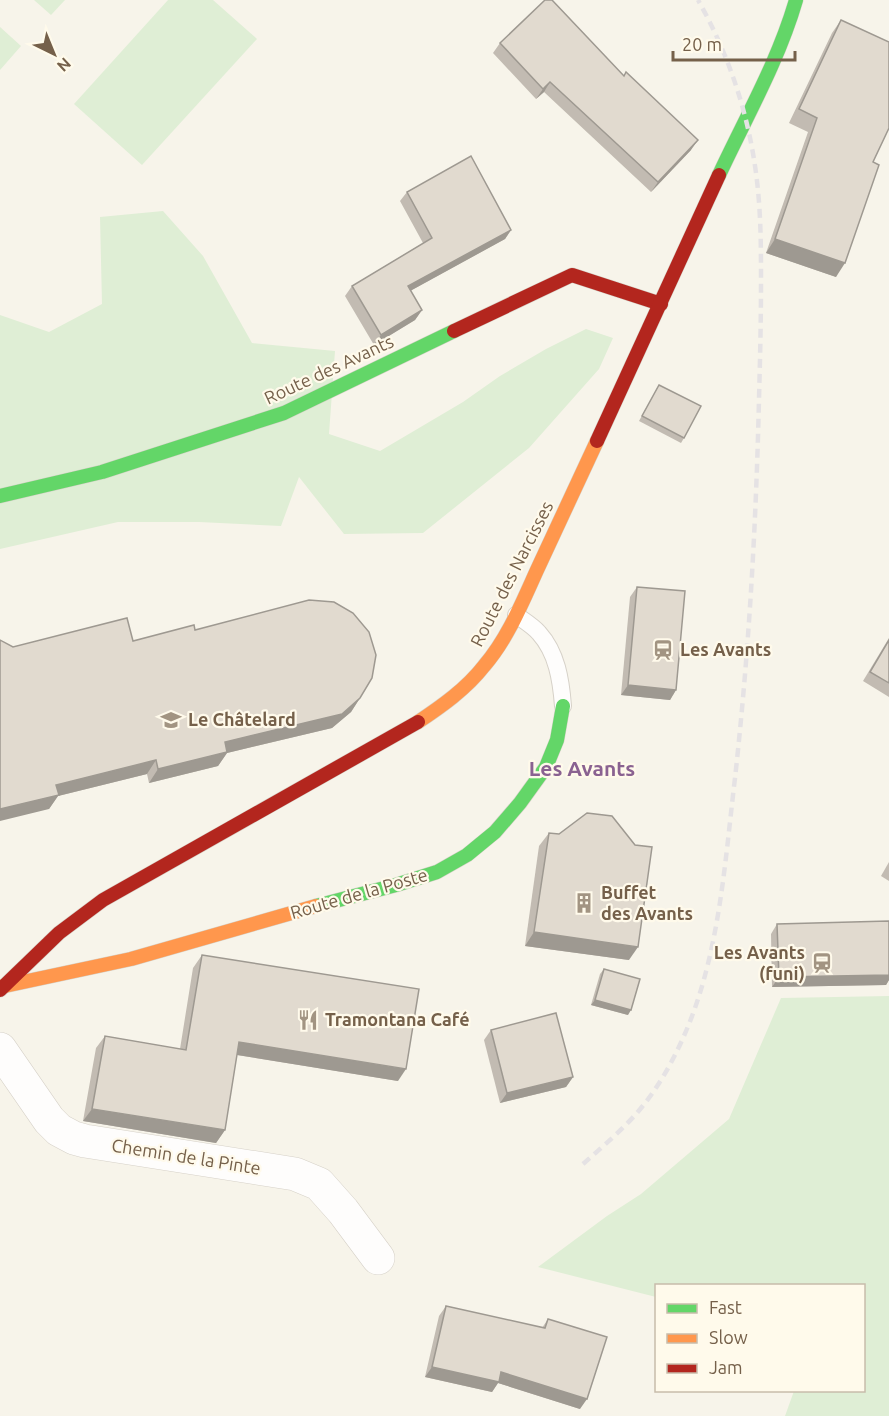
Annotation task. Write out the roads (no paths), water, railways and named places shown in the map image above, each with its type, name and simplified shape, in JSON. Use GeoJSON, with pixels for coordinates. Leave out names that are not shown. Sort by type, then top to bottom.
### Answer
{"type":"FeatureCollection","features":[{"type":"Feature","properties":{"kind":"street","name":"Route des Narcisses"},"geometry":{"type":"LineString","coordinates":[[0,988],[59,933],[103,900],[411,727],[442,706],[484,668],[516,615],[782,44],[796,0]]}},
{"type":"Feature","properties":{"kind":"street","name":"Route des Avants"},"geometry":{"type":"LineString","coordinates":[[0,496],[102,472],[284,412],[572,275],[661,304]]}},
{"type":"Feature","properties":{"kind":"street","name":"Route de la Poste"},"geometry":{"type":"LineString","coordinates":[[0,988],[131,960],[436,872],[467,855],[495,832],[520,803],[546,767],[557,740],[563,706]]}},
{"type":"Feature","properties":{"kind":"street","name":"Chemin de la Pinte"},"geometry":{"type":"LineString","coordinates":[[0,1049],[49,1120],[59,1130],[85,1141],[295,1174],[319,1184],[343,1211],[378,1258]]}},
{"type":"Feature","properties":{"kind":"lane","name":"Route de la Poste"},"geometry":{"type":"LineString","coordinates":[[516,615],[539,633],[552,652],[561,679],[563,706]]}},
{"type":"Feature","properties":{"kind":"railway"},"geometry":{"type":"LineString","coordinates":[[583,1164],[624,1127],[644,1104],[666,1071],[689,1024],[715,934],[740,731],[756,494],[761,327],[760,214],[752,150],[742,105],[719,41],[698,0]]}},
{"type":"Feature","properties":{"kind":"place","name":"Les Avants"},"geometry":{"type":"Point","coordinates":[663,650]}},
{"type":"Feature","properties":{"kind":"place","name":"Le Châtelard"},"geometry":{"type":"Point","coordinates":[171,720]}},
{"type":"Feature","properties":{"kind":"place","name":"Buffet des Avants"},"geometry":{"type":"Point","coordinates":[584,903]}},
{"type":"Feature","properties":{"kind":"place","name":"Les Avants (funi)"},"geometry":{"type":"Point","coordinates":[822,963]}},
{"type":"Feature","properties":{"kind":"place","name":"Tramontana Café"},"geometry":{"type":"Point","coordinates":[308,1020]}},
{"type":"Feature","properties":{"kind":"district","name":"Les Avants"},"geometry":{"type":"Point","coordinates":[582,769]}}]}
